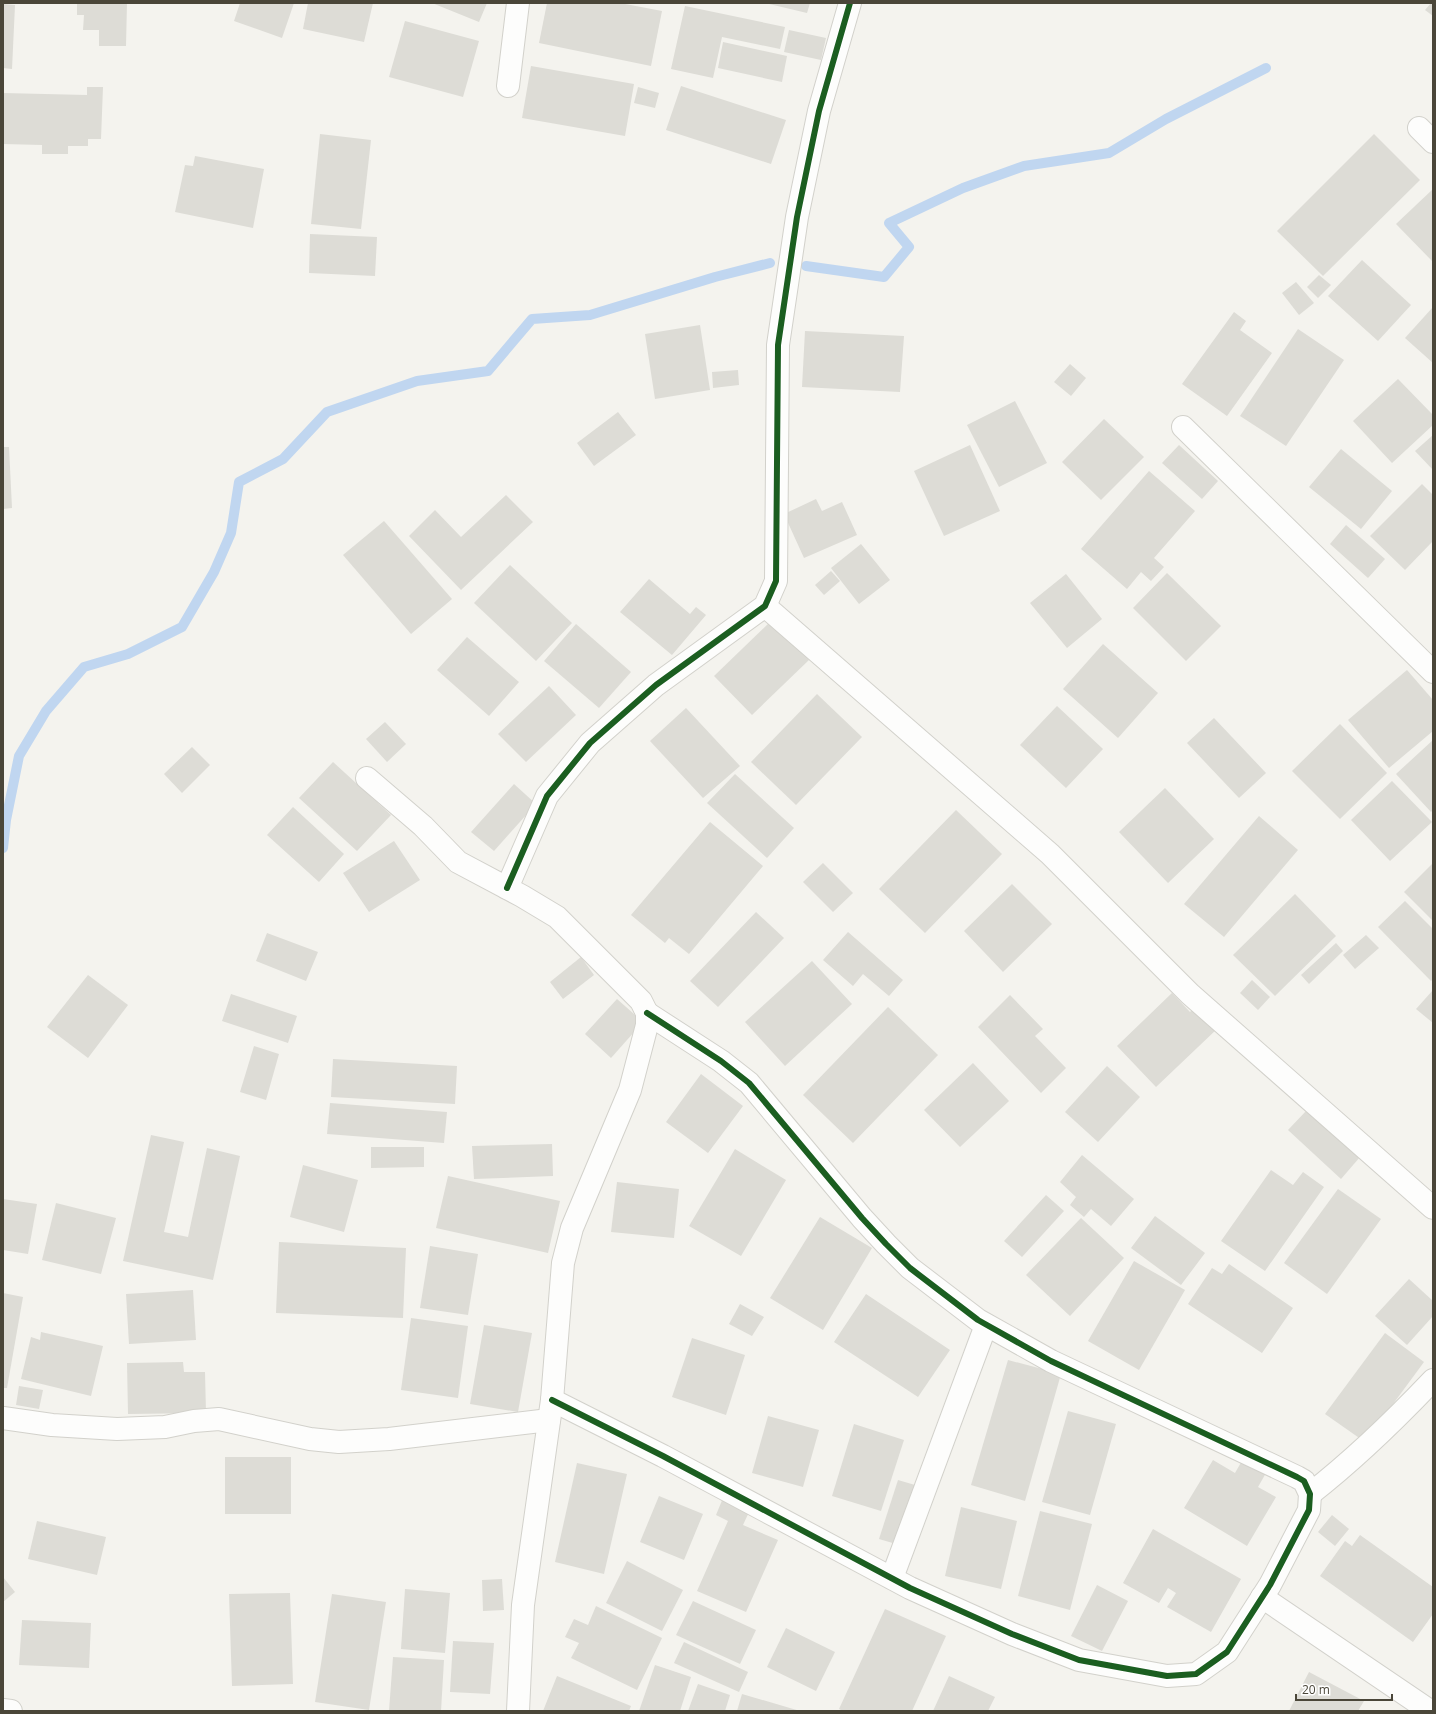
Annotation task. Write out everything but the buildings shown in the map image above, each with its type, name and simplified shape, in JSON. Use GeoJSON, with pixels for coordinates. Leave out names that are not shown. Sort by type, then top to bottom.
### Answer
{"type":"FeatureCollection","features":[{"type":"Feature","properties":{"kind":"street"},"geometry":{"type":"LineString","coordinates":[[508,86],[518,3]]}},
{"type":"Feature","properties":{"kind":"street"},"geometry":{"type":"LineString","coordinates":[[507,888],[547,796],[590,743],[656,685],[765,606],[776,581],[778,345],[797,217],[818,111],[850,3]]}},
{"type":"Feature","properties":{"kind":"street"},"geometry":{"type":"LineString","coordinates":[[1183,427],[1433,672]]}},
{"type":"Feature","properties":{"kind":"street"},"geometry":{"type":"LineString","coordinates":[[765,606],[1050,854],[1190,994],[1433,1208]]}},
{"type":"Feature","properties":{"kind":"street"},"geometry":{"type":"LineString","coordinates":[[367,778],[423,826],[458,862],[557,917],[641,1001],[647,1013],[647,1024],[630,1090],[572,1228],[563,1263],[550,1410],[523,1605],[518,1711]]}},
{"type":"Feature","properties":{"kind":"street"},"geometry":{"type":"LineString","coordinates":[[3,1418],[52,1425],[117,1429],[165,1427],[194,1421],[219,1419],[310,1439],[339,1442],[389,1439],[550,1410],[663,1456],[910,1588],[1005,1631],[1079,1660],[1167,1676],[1196,1674],[1226,1652],[1270,1585],[1309,1510],[1310,1494],[1304,1481],[1051,1361],[978,1320],[916,1272],[886,1244],[862,1218],[749,1083],[721,1060],[647,1013]]}},
{"type":"Feature","properties":{"kind":"street"},"geometry":{"type":"LineString","coordinates":[[892,1578],[986,1325]]}},
{"type":"Feature","properties":{"kind":"street"},"geometry":{"type":"LineString","coordinates":[[1310,1494],[1348,1464],[1433,1380]]}},
{"type":"Feature","properties":{"kind":"street"},"geometry":{"type":"LineString","coordinates":[[1262,1597],[1430,1711]]}},
{"type":"Feature","properties":{"kind":"street"},"geometry":{"type":"LineString","coordinates":[[3,1710],[11,1711]]}},
{"type":"Feature","properties":{"kind":"waterway"},"geometry":{"type":"LineString","coordinates":[[806,266],[884,277],[909,247],[889,223],[963,188],[1024,166],[1109,153],[1166,119],[1266,68]]}},
{"type":"Feature","properties":{"kind":"waterway"},"geometry":{"type":"LineString","coordinates":[[3,848],[6,820],[19,756],[46,711],[84,667],[128,654],[182,627],[214,572],[231,533],[239,482],[283,459],[327,412],[417,381],[488,371],[532,319],[590,315],[715,277],[770,263]]}},
{"type":"Feature","properties":{"kind":"cycle path"},"geometry":{"type":"LineString","coordinates":[[507,888],[547,796],[590,743],[656,685],[765,606],[776,581],[778,345],[797,217],[819,111],[850,3]]}},
{"type":"Feature","properties":{"kind":"cycle path"},"geometry":{"type":"LineString","coordinates":[[552,1400],[663,1456],[910,1588],[1012,1634],[1079,1660],[1167,1676],[1196,1674],[1227,1652],[1270,1585],[1309,1510],[1310,1494],[1304,1481],[1051,1361],[978,1320],[910,1268],[886,1244],[862,1218],[749,1083],[721,1061],[647,1013]]}}]}
